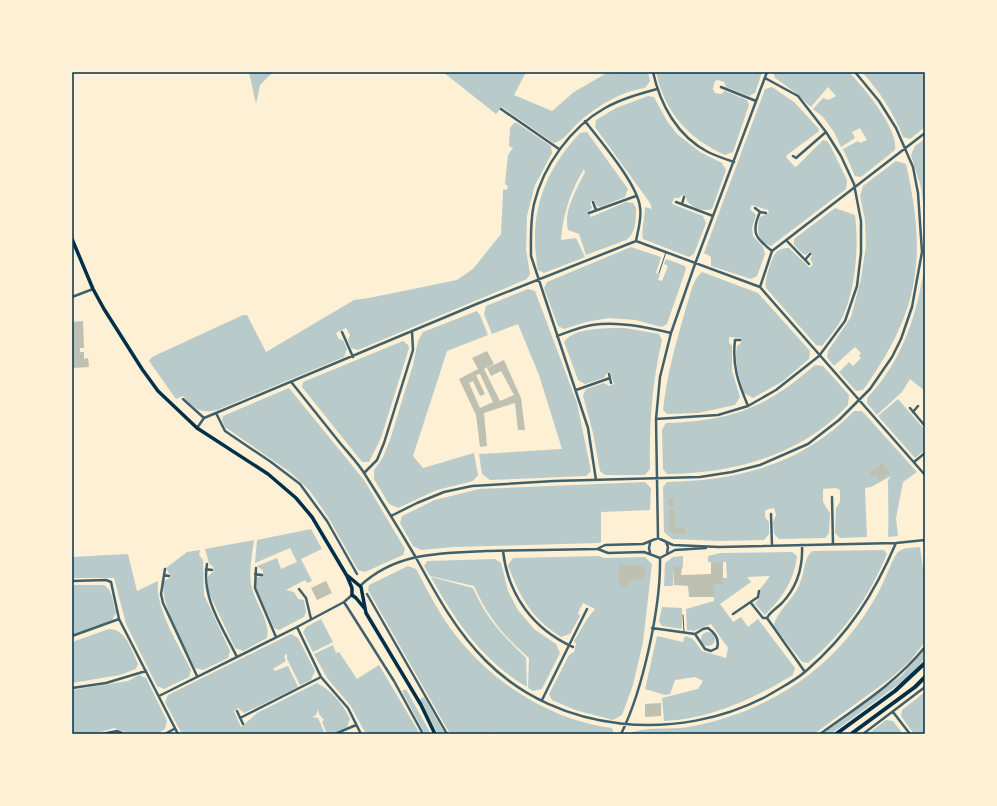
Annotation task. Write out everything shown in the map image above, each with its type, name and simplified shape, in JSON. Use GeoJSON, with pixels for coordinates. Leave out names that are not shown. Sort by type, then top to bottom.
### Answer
{"type":"FeatureCollection","features":[{"type":"Feature","properties":{"kind":"highway"},"geometry":{"type":"LineString","coordinates":[[836,734],[895,692],[925,663]]}},
{"type":"Feature","properties":{"kind":"highway"},"geometry":{"type":"LineString","coordinates":[[851,734],[915,687],[925,677]]}},
{"type":"Feature","properties":{"kind":"main road"},"geometry":{"type":"LineString","coordinates":[[72,239],[93,289],[126,345],[158,391],[197,428],[268,474],[296,498],[312,517],[347,576],[352,588],[352,595],[365,610],[372,625],[421,705],[436,734]]}},
{"type":"Feature","properties":{"kind":"main road"},"geometry":{"type":"LineString","coordinates":[[347,576],[359,586],[365,610]]}},
{"type":"Feature","properties":{"kind":"main road"},"geometry":{"type":"LineString","coordinates":[[352,588],[359,586]]}},
{"type":"Feature","properties":{"kind":"main road"},"geometry":{"type":"LineString","coordinates":[[356,598],[362,594]]}},
{"type":"Feature","properties":{"kind":"street"},"geometry":{"type":"LineString","coordinates":[[653,72],[656,89],[663,105],[686,135],[706,151],[734,162]]}},
{"type":"Feature","properties":{"kind":"street"},"geometry":{"type":"LineString","coordinates":[[658,538],[656,420],[660,377],[671,333],[695,264],[767,72]]}},
{"type":"Feature","properties":{"kind":"street"},"geometry":{"type":"LineString","coordinates":[[391,516],[444,492],[472,486],[700,477],[760,465],[808,444],[839,420],[870,389],[892,357],[908,321],[917,288],[922,252],[921,216],[913,167],[896,128],[888,114],[855,72]]}},
{"type":"Feature","properties":{"kind":"street"},"geometry":{"type":"LineString","coordinates":[[656,420],[718,415],[748,406],[790,381],[819,356],[844,321],[857,286],[861,253],[861,220],[854,187],[841,156],[826,132],[798,96],[765,78]]}},
{"type":"Feature","properties":{"kind":"street"},"geometry":{"type":"LineString","coordinates":[[721,87],[756,101]]}},
{"type":"Feature","properties":{"kind":"street"},"geometry":{"type":"LineString","coordinates":[[596,480],[588,428],[537,280],[531,256],[530,232],[534,204],[546,171],[559,149],[585,121],[604,108],[622,100],[656,89]]}},
{"type":"Feature","properties":{"kind":"street"},"geometry":{"type":"LineString","coordinates":[[501,109],[559,149]]}},
{"type":"Feature","properties":{"kind":"street"},"geometry":{"type":"LineString","coordinates":[[585,121],[631,184],[640,205],[641,214],[636,241]]}},
{"type":"Feature","properties":{"kind":"street"},"geometry":{"type":"LineString","coordinates":[[793,156],[797,159],[826,132]]}},
{"type":"Feature","properties":{"kind":"street"},"geometry":{"type":"LineString","coordinates":[[760,287],[772,251],[925,133]]}},
{"type":"Feature","properties":{"kind":"street"},"geometry":{"type":"LineString","coordinates":[[589,213],[636,196]]}},
{"type":"Feature","properties":{"kind":"street"},"geometry":{"type":"LineString","coordinates":[[682,204],[684,197]]}},
{"type":"Feature","properties":{"kind":"street"},"geometry":{"type":"LineString","coordinates":[[593,202],[596,210]]}},
{"type":"Feature","properties":{"kind":"street"},"geometry":{"type":"LineString","coordinates":[[676,202],[713,216]]}},
{"type":"Feature","properties":{"kind":"street"},"geometry":{"type":"LineString","coordinates":[[755,208],[760,212],[766,213]]}},
{"type":"Feature","properties":{"kind":"street"},"geometry":{"type":"LineString","coordinates":[[760,212],[755,223],[755,234],[762,244],[772,251]]}},
{"type":"Feature","properties":{"kind":"street"},"geometry":{"type":"LineString","coordinates":[[786,240],[809,264]]}},
{"type":"Feature","properties":{"kind":"street"},"geometry":{"type":"LineString","coordinates":[[197,428],[204,418],[292,383],[412,331],[636,241],[760,287],[819,356],[925,474]]}},
{"type":"Feature","properties":{"kind":"street"},"geometry":{"type":"LineString","coordinates":[[805,260],[810,254]]}},
{"type":"Feature","properties":{"kind":"street"},"geometry":{"type":"LineString","coordinates":[[72,297],[93,289]]}},
{"type":"Feature","properties":{"kind":"street"},"geometry":{"type":"LineString","coordinates":[[557,336],[592,325],[619,324],[671,333]]}},
{"type":"Feature","properties":{"kind":"street"},"geometry":{"type":"LineString","coordinates":[[364,473],[377,460],[384,443],[413,350],[412,331]]}},
{"type":"Feature","properties":{"kind":"street"},"geometry":{"type":"LineString","coordinates":[[342,332],[352,357]]}},
{"type":"Feature","properties":{"kind":"street"},"geometry":{"type":"LineString","coordinates":[[730,340],[740,340]]}},
{"type":"Feature","properties":{"kind":"street"},"geometry":{"type":"LineString","coordinates":[[735,340],[733,358],[738,384],[748,406]]}},
{"type":"Feature","properties":{"kind":"street"},"geometry":{"type":"LineString","coordinates":[[609,374],[611,383]]}},
{"type":"Feature","properties":{"kind":"street"},"geometry":{"type":"LineString","coordinates":[[576,390],[610,378]]}},
{"type":"Feature","properties":{"kind":"street"},"geometry":{"type":"LineString","coordinates":[[292,383],[364,473],[391,516],[448,616],[476,651],[511,682],[542,700],[576,715],[626,725],[658,724],[691,721],[724,714],[753,703],[805,672],[834,644],[855,620],[873,592],[896,543]]}},
{"type":"Feature","properties":{"kind":"street"},"geometry":{"type":"LineString","coordinates":[[183,399],[204,418]]}},
{"type":"Feature","properties":{"kind":"street"},"geometry":{"type":"LineString","coordinates":[[913,412],[918,406]]}},
{"type":"Feature","properties":{"kind":"street"},"geometry":{"type":"LineString","coordinates":[[910,408],[925,426]]}},
{"type":"Feature","properties":{"kind":"street"},"geometry":{"type":"LineString","coordinates":[[216,413],[225,431],[271,462],[300,484],[328,521],[340,548],[357,574]]}},
{"type":"Feature","properties":{"kind":"street"},"geometry":{"type":"LineString","coordinates":[[914,462],[925,453]]}},
{"type":"Feature","properties":{"kind":"street"},"geometry":{"type":"LineString","coordinates":[[832,497],[833,544]]}},
{"type":"Feature","properties":{"kind":"street"},"geometry":{"type":"LineString","coordinates":[[771,514],[772,546]]}},
{"type":"Feature","properties":{"kind":"street"},"geometry":{"type":"LineString","coordinates":[[597,549],[605,545],[650,542],[658,538],[674,545],[720,547]]}},
{"type":"Feature","properties":{"kind":"street"},"geometry":{"type":"LineString","coordinates":[[664,540],[668,545],[667,552]]}},
{"type":"Feature","properties":{"kind":"street"},"geometry":{"type":"LineString","coordinates":[[621,734],[626,725],[637,692],[652,628],[658,593],[660,558],[667,552],[675,550],[720,547],[896,543],[925,540]]}},
{"type":"Feature","properties":{"kind":"street"},"geometry":{"type":"LineString","coordinates":[[650,542],[649,549],[651,554]]}},
{"type":"Feature","properties":{"kind":"street"},"geometry":{"type":"LineString","coordinates":[[767,618],[783,602],[793,587],[800,571],[802,545]]}},
{"type":"Feature","properties":{"kind":"street"},"geometry":{"type":"LineString","coordinates":[[359,586],[381,571],[415,557],[432,554],[597,549],[608,553],[644,552],[660,558]]}},
{"type":"Feature","properties":{"kind":"street"},"geometry":{"type":"LineString","coordinates":[[503,551],[505,568],[519,601],[541,629],[573,648]]}},
{"type":"Feature","properties":{"kind":"street"},"geometry":{"type":"LineString","coordinates":[[207,564],[205,581],[208,596],[237,657]]}},
{"type":"Feature","properties":{"kind":"street"},"geometry":{"type":"LineString","coordinates":[[256,568],[255,588],[276,637]]}},
{"type":"Feature","properties":{"kind":"street"},"geometry":{"type":"LineString","coordinates":[[165,569],[161,594],[163,603],[197,676]]}},
{"type":"Feature","properties":{"kind":"street"},"geometry":{"type":"LineString","coordinates":[[206,569],[212,570]]}},
{"type":"Feature","properties":{"kind":"street"},"geometry":{"type":"LineString","coordinates":[[255,574],[262,575]]}},
{"type":"Feature","properties":{"kind":"street"},"geometry":{"type":"LineString","coordinates":[[164,575],[169,576]]}},
{"type":"Feature","properties":{"kind":"street"},"geometry":{"type":"LineString","coordinates":[[72,581],[106,580],[110,582],[119,619],[178,734]]}},
{"type":"Feature","properties":{"kind":"street"},"geometry":{"type":"LineString","coordinates":[[300,589],[306,598],[311,619]]}},
{"type":"Feature","properties":{"kind":"street"},"geometry":{"type":"LineString","coordinates":[[733,614],[758,597],[759,591]]}},
{"type":"Feature","properties":{"kind":"street"},"geometry":{"type":"LineString","coordinates":[[367,594],[447,734]]}},
{"type":"Feature","properties":{"kind":"street"},"geometry":{"type":"LineString","coordinates":[[159,696],[297,627],[344,602],[352,595]]}},
{"type":"Feature","properties":{"kind":"street"},"geometry":{"type":"LineString","coordinates":[[344,602],[394,681],[423,734]]}},
{"type":"Feature","properties":{"kind":"street"},"geometry":{"type":"LineString","coordinates":[[751,603],[763,618],[767,618],[805,672]]}},
{"type":"Feature","properties":{"kind":"street"},"geometry":{"type":"LineString","coordinates":[[542,700],[587,609]]}},
{"type":"Feature","properties":{"kind":"street"},"geometry":{"type":"LineString","coordinates":[[72,636],[119,619]]}},
{"type":"Feature","properties":{"kind":"street"},"geometry":{"type":"LineString","coordinates":[[297,627],[322,677],[348,708],[361,734]]}},
{"type":"Feature","properties":{"kind":"street"},"geometry":{"type":"LineString","coordinates":[[652,628],[695,634],[708,628],[717,637],[719,642],[717,648],[711,651],[705,649],[695,634]]}},
{"type":"Feature","properties":{"kind":"street"},"geometry":{"type":"LineString","coordinates":[[820,734],[894,680],[908,667],[925,647]]}},
{"type":"Feature","properties":{"kind":"street"},"geometry":{"type":"LineString","coordinates":[[72,688],[106,683],[146,671]]}},
{"type":"Feature","properties":{"kind":"street"},"geometry":{"type":"LineString","coordinates":[[240,718],[322,677]]}},
{"type":"Feature","properties":{"kind":"street"},"geometry":{"type":"LineString","coordinates":[[863,734],[925,687]]}},
{"type":"Feature","properties":{"kind":"street"},"geometry":{"type":"LineString","coordinates":[[237,711],[243,724]]}},
{"type":"Feature","properties":{"kind":"street"},"geometry":{"type":"LineString","coordinates":[[893,712],[910,734]]}},
{"type":"Feature","properties":{"kind":"street"},"geometry":{"type":"LineString","coordinates":[[335,734],[356,725]]}},
{"type":"Feature","properties":{"kind":"street"},"geometry":{"type":"LineString","coordinates":[[165,734],[174,728]]}},
{"type":"Feature","properties":{"kind":"street"},"geometry":{"type":"LineString","coordinates":[[102,734],[117,731],[124,734]]}},
{"type":"Feature","properties":{"kind":"lane"},"geometry":{"type":"LineString","coordinates":[[659,272],[666,252]]}},
{"type":"Feature","properties":{"kind":"lane"},"geometry":{"type":"LineString","coordinates":[[683,615],[684,632]]}},
{"type":"Feature","properties":{"kind":"shaded area"},"geometry":{"type":"Polygon","coordinates":[[[249,72],[273,72],[260,85],[256,104],[249,72]]]}},
{"type":"Feature","properties":{"kind":"shaded area"},"geometry":{"type":"Polygon","coordinates":[[[443,72],[526,72],[514,95],[552,111],[574,92],[605,74],[648,72],[650,81],[645,88],[628,92],[610,100],[594,110],[579,122],[565,137],[554,143],[502,107],[496,114],[443,72]]]}},
{"type":"Feature","properties":{"kind":"shaded area"},"geometry":{"type":"Polygon","coordinates":[[[656,72],[762,72],[755,93],[749,96],[726,87],[724,82],[718,80],[715,81],[713,89],[715,93],[721,94],[725,91],[747,100],[749,105],[733,152],[725,155],[700,141],[689,132],[672,112],[665,100],[656,72]]]}},
{"type":"Feature","properties":{"kind":"shaded area"},"geometry":{"type":"Polygon","coordinates":[[[773,72],[849,72],[871,98],[886,120],[895,141],[895,150],[861,177],[855,176],[843,149],[858,141],[860,143],[867,140],[860,128],[852,132],[855,138],[841,147],[834,132],[823,117],[813,109],[823,98],[829,100],[836,96],[828,87],[811,107],[796,93],[775,78],[773,72]]]}},
{"type":"Feature","properties":{"kind":"shaded area"},"geometry":{"type":"Polygon","coordinates":[[[862,72],[920,72],[925,76],[925,127],[910,139],[903,137],[886,103],[862,72]]]}},
{"type":"Feature","properties":{"kind":"shaded area"},"geometry":{"type":"Polygon","coordinates":[[[772,87],[794,102],[819,129],[818,132],[786,157],[795,167],[823,140],[827,141],[847,180],[846,189],[771,246],[763,242],[760,238],[758,230],[760,217],[769,213],[768,210],[752,205],[750,209],[756,215],[752,228],[753,236],[763,247],[765,254],[757,276],[751,279],[711,266],[711,257],[704,253],[765,89],[772,87]]]}},
{"type":"Feature","properties":{"kind":"shaded area"},"geometry":{"type":"Polygon","coordinates":[[[648,96],[654,97],[667,121],[677,134],[700,152],[722,163],[726,170],[712,209],[702,210],[692,206],[687,201],[686,197],[682,195],[679,198],[674,198],[672,204],[703,216],[706,223],[694,254],[689,257],[643,239],[642,233],[645,207],[652,209],[650,203],[595,127],[596,120],[616,108],[648,96]]]}},
{"type":"Feature","properties":{"kind":"shaded area"},"geometry":{"type":"Polygon","coordinates":[[[514,123],[517,123],[551,146],[552,153],[535,185],[527,216],[526,250],[530,274],[527,279],[358,350],[351,348],[348,340],[350,335],[346,328],[336,333],[339,339],[343,340],[347,349],[344,357],[217,410],[206,411],[198,409],[183,396],[176,399],[149,361],[152,357],[243,315],[247,315],[266,352],[354,300],[457,280],[473,269],[501,234],[503,189],[507,190],[508,186],[505,184],[508,155],[513,148],[509,146],[510,128],[514,123]]]}},
{"type":"Feature","properties":{"kind":"shaded area"},"geometry":{"type":"Polygon","coordinates":[[[587,132],[628,189],[625,197],[600,207],[597,206],[594,200],[590,202],[592,208],[588,212],[591,217],[626,202],[633,203],[636,208],[634,230],[626,240],[586,255],[579,234],[568,230],[567,223],[569,208],[585,172],[584,169],[568,203],[563,221],[561,240],[576,238],[585,257],[544,273],[538,270],[535,250],[537,213],[541,196],[556,164],[567,148],[580,133],[587,132]]]}},
{"type":"Feature","properties":{"kind":"shaded area"},"geometry":{"type":"Polygon","coordinates":[[[925,139],[925,217],[921,187],[911,155],[915,146],[925,139]]]}},
{"type":"Feature","properties":{"kind":"shaded area"},"geometry":{"type":"Polygon","coordinates":[[[896,161],[906,164],[913,197],[917,256],[914,282],[907,308],[897,334],[863,390],[856,391],[839,372],[849,362],[853,366],[861,358],[859,356],[861,353],[855,347],[834,366],[827,357],[828,351],[851,317],[861,279],[866,245],[865,220],[860,196],[863,186],[896,161]]]}},
{"type":"Feature","properties":{"kind":"shaded area"},"geometry":{"type":"Polygon","coordinates":[[[835,208],[855,215],[857,240],[855,267],[847,306],[842,318],[822,346],[816,345],[766,288],[766,281],[773,257],[776,252],[781,249],[789,248],[810,268],[813,264],[810,259],[812,256],[809,252],[806,255],[802,253],[794,245],[794,239],[835,208]]]}},
{"type":"Feature","properties":{"kind":"shaded area"},"geometry":{"type":"Polygon","coordinates":[[[631,247],[661,257],[656,273],[660,274],[658,280],[662,281],[668,266],[664,264],[666,259],[685,266],[686,269],[667,324],[662,327],[635,320],[609,318],[586,322],[564,329],[558,326],[544,288],[547,282],[631,247]]]}},
{"type":"Feature","properties":{"kind":"shaded area"},"geometry":{"type":"Polygon","coordinates":[[[925,260],[925,391],[910,379],[902,392],[877,415],[867,403],[867,398],[880,383],[900,351],[914,316],[925,260]]]}},
{"type":"Feature","properties":{"kind":"shaded area"},"geometry":{"type":"Polygon","coordinates":[[[702,272],[758,293],[810,351],[809,359],[783,381],[753,398],[744,393],[740,382],[736,352],[737,346],[741,343],[741,338],[729,337],[729,343],[732,346],[732,371],[740,397],[735,405],[698,413],[667,414],[663,410],[672,358],[692,288],[696,279],[702,272]]]}},
{"type":"Feature","properties":{"kind":"shaded area"},"geometry":{"type":"Polygon","coordinates":[[[528,289],[535,291],[577,403],[591,471],[586,476],[490,480],[482,474],[479,454],[562,449],[539,375],[518,324],[492,334],[484,314],[486,306],[528,289]]]}},
{"type":"Feature","properties":{"kind":"shaded area"},"geometry":{"type":"Polygon","coordinates":[[[477,311],[488,335],[447,351],[413,456],[423,468],[474,453],[478,475],[473,481],[437,490],[398,508],[389,504],[374,479],[374,470],[382,459],[390,440],[413,365],[418,341],[423,332],[477,311]]]}},
{"type":"Feature","properties":{"kind":"shaded area"},"geometry":{"type":"Polygon","coordinates":[[[625,328],[659,334],[662,340],[652,404],[650,469],[645,475],[605,475],[600,471],[593,433],[583,396],[586,389],[604,383],[609,386],[614,384],[610,372],[606,374],[604,378],[585,384],[578,380],[564,342],[573,334],[585,330],[625,328]]]}},
{"type":"Feature","properties":{"kind":"shaded area"},"geometry":{"type":"Polygon","coordinates":[[[403,341],[409,348],[381,438],[369,462],[362,462],[302,387],[303,382],[403,341]]]}},
{"type":"Feature","properties":{"kind":"shaded area"},"geometry":{"type":"Polygon","coordinates":[[[815,365],[823,366],[849,395],[848,405],[830,422],[810,437],[788,449],[741,465],[692,473],[667,474],[663,469],[662,430],[666,423],[710,419],[729,415],[746,409],[763,402],[780,392],[815,365]]]}},
{"type":"Feature","properties":{"kind":"shaded area"},"geometry":{"type":"Polygon","coordinates":[[[289,388],[364,480],[405,549],[403,555],[365,572],[358,570],[328,517],[310,491],[291,473],[225,427],[222,420],[223,416],[289,388]]]}},
{"type":"Feature","properties":{"kind":"shaded area"},"geometry":{"type":"Polygon","coordinates":[[[898,399],[925,430],[925,450],[915,458],[878,416],[898,399]]]}},
{"type":"Feature","properties":{"kind":"shaded area"},"geometry":{"type":"Polygon","coordinates":[[[854,411],[862,411],[917,472],[903,482],[896,518],[898,536],[888,537],[888,480],[891,476],[871,487],[865,488],[867,537],[840,538],[835,533],[836,508],[840,502],[840,490],[836,488],[823,489],[823,502],[830,513],[829,533],[825,538],[779,539],[774,534],[773,522],[776,515],[774,508],[765,511],[765,517],[769,522],[769,534],[764,540],[719,541],[672,539],[664,532],[663,487],[667,482],[719,478],[768,466],[813,444],[834,429],[854,411]]]}},
{"type":"Feature","properties":{"kind":"shaded area"},"geometry":{"type":"Polygon","coordinates":[[[645,482],[651,488],[650,510],[601,512],[601,542],[599,543],[454,547],[421,550],[413,546],[400,523],[402,516],[435,500],[479,489],[645,482]]]}},
{"type":"Feature","properties":{"kind":"shaded area"},"geometry":{"type":"Polygon","coordinates":[[[311,529],[322,549],[301,559],[312,581],[307,583],[305,580],[286,590],[294,592],[298,599],[304,600],[306,612],[304,617],[279,630],[274,628],[256,588],[256,578],[263,575],[263,571],[257,566],[277,558],[281,569],[297,562],[290,548],[255,563],[257,540],[311,529]]]}},
{"type":"Feature","properties":{"kind":"shaded area"},"geometry":{"type":"Polygon","coordinates":[[[254,540],[250,579],[255,598],[267,625],[268,632],[267,638],[243,651],[235,648],[208,591],[208,576],[214,571],[213,567],[209,563],[205,549],[254,540]]]}},
{"type":"Feature","properties":{"kind":"shaded area"},"geometry":{"type":"Polygon","coordinates":[[[920,547],[923,568],[925,569],[925,642],[910,661],[891,678],[814,734],[629,734],[641,730],[681,728],[721,720],[768,701],[797,684],[830,656],[848,637],[864,616],[878,593],[893,559],[898,552],[905,548],[920,547]]]}},
{"type":"Feature","properties":{"kind":"shaded area"},"geometry":{"type":"Polygon","coordinates":[[[200,550],[199,555],[203,560],[204,595],[230,651],[228,658],[203,670],[195,668],[179,637],[169,613],[163,590],[164,581],[171,577],[166,568],[187,552],[200,550]]]}},
{"type":"Feature","properties":{"kind":"shaded area"},"geometry":{"type":"Polygon","coordinates":[[[884,550],[887,554],[880,570],[864,599],[844,627],[808,663],[802,662],[774,626],[775,621],[794,594],[802,579],[809,555],[812,551],[884,550]]]}},
{"type":"Feature","properties":{"kind":"shaded area"},"geometry":{"type":"Polygon","coordinates":[[[792,552],[797,556],[790,581],[777,602],[765,615],[755,604],[760,596],[760,589],[770,576],[747,577],[751,582],[720,604],[733,622],[741,617],[748,627],[758,619],[795,668],[793,675],[747,700],[715,712],[664,721],[662,698],[698,689],[703,681],[695,677],[675,680],[670,694],[665,695],[645,689],[657,636],[683,642],[685,636],[693,639],[702,651],[726,658],[728,648],[711,624],[694,631],[687,630],[686,609],[714,601],[714,584],[723,584],[723,578],[727,578],[726,562],[708,562],[708,556],[720,553],[792,552]]]}},
{"type":"Feature","properties":{"kind":"shaded area"},"geometry":{"type":"Polygon","coordinates":[[[128,554],[137,591],[158,581],[158,592],[164,615],[191,670],[189,677],[164,689],[157,686],[126,624],[114,578],[72,578],[72,557],[128,554]]]}},
{"type":"Feature","properties":{"kind":"shaded area"},"geometry":{"type":"Polygon","coordinates":[[[598,556],[605,558],[645,557],[652,564],[643,642],[633,685],[622,715],[613,720],[575,710],[552,700],[549,694],[569,655],[574,652],[576,644],[574,641],[587,619],[595,609],[583,603],[578,613],[580,616],[570,634],[561,637],[542,623],[528,606],[517,587],[508,565],[513,558],[598,556]]]}},
{"type":"Feature","properties":{"kind":"shaded area"},"geometry":{"type":"Polygon","coordinates":[[[683,556],[683,567],[673,567],[673,586],[664,586],[665,563],[673,557],[683,556]]]}},
{"type":"Feature","properties":{"kind":"shaded area"},"geometry":{"type":"Polygon","coordinates":[[[495,559],[501,563],[508,591],[518,610],[534,629],[556,644],[560,653],[542,689],[533,691],[528,688],[529,658],[497,626],[485,608],[474,586],[430,576],[424,566],[427,561],[495,559]]]}},
{"type":"Feature","properties":{"kind":"shaded area"},"geometry":{"type":"Polygon","coordinates":[[[408,566],[416,569],[441,614],[466,648],[502,681],[543,707],[589,724],[612,728],[614,734],[491,734],[490,732],[482,734],[450,734],[368,590],[369,585],[408,566]]]}},
{"type":"Feature","properties":{"kind":"shaded area"},"geometry":{"type":"Polygon","coordinates":[[[431,577],[473,588],[484,609],[496,626],[526,658],[527,687],[511,677],[497,665],[472,639],[450,609],[431,577]]]}},
{"type":"Feature","properties":{"kind":"shaded area"},"geometry":{"type":"Polygon","coordinates":[[[72,585],[104,585],[107,587],[111,593],[116,613],[112,620],[72,635],[72,585]]]}},
{"type":"Feature","properties":{"kind":"shaded area"},"geometry":{"type":"Polygon","coordinates":[[[662,607],[682,608],[682,629],[662,626],[659,621],[662,607]]]}},
{"type":"Feature","properties":{"kind":"shaded area"},"geometry":{"type":"Polygon","coordinates":[[[321,619],[333,642],[313,652],[303,632],[306,627],[321,619]]]}},
{"type":"Feature","properties":{"kind":"shaded area"},"geometry":{"type":"Polygon","coordinates":[[[109,629],[120,633],[128,642],[138,664],[136,669],[120,675],[72,683],[72,642],[109,629]]]}},
{"type":"Feature","properties":{"kind":"shaded area"},"geometry":{"type":"Polygon","coordinates":[[[705,632],[711,632],[715,636],[715,642],[711,646],[705,646],[701,642],[701,636],[705,632]]]}},
{"type":"Feature","properties":{"kind":"shaded area"},"geometry":{"type":"Polygon","coordinates":[[[291,634],[298,638],[315,671],[311,680],[300,685],[287,659],[287,654],[284,656],[286,661],[273,669],[275,671],[288,666],[298,687],[244,713],[238,708],[234,711],[241,727],[257,713],[317,683],[332,694],[344,708],[350,719],[347,727],[333,734],[327,734],[322,722],[324,720],[319,714],[318,709],[316,715],[312,717],[318,718],[325,734],[182,734],[165,702],[168,695],[291,634]]]}},
{"type":"Feature","properties":{"kind":"shaded area"},"geometry":{"type":"Polygon","coordinates":[[[333,645],[336,653],[339,652],[357,679],[379,665],[420,734],[366,734],[350,705],[327,678],[314,654],[333,645]]]}},
{"type":"Feature","properties":{"kind":"shaded area"},"geometry":{"type":"Polygon","coordinates":[[[925,649],[925,659],[907,678],[831,734],[822,734],[901,676],[925,649]]]}},
{"type":"Feature","properties":{"kind":"shaded area"},"geometry":{"type":"Polygon","coordinates":[[[139,675],[146,678],[167,721],[165,729],[157,734],[130,734],[114,728],[94,734],[72,734],[72,690],[128,681],[139,675]]]}},
{"type":"Feature","properties":{"kind":"shaded area"},"geometry":{"type":"Polygon","coordinates":[[[406,689],[431,734],[425,734],[402,691],[406,689]]]}},
{"type":"Feature","properties":{"kind":"shaded area"},"geometry":{"type":"Polygon","coordinates":[[[925,692],[925,734],[914,734],[901,716],[902,710],[925,692]]]}},
{"type":"Feature","properties":{"kind":"shaded area"},"geometry":{"type":"Polygon","coordinates":[[[424,697],[445,734],[438,734],[419,700],[424,697]]]}},
{"type":"Feature","properties":{"kind":"shaded area"},"geometry":{"type":"Polygon","coordinates":[[[886,720],[893,721],[903,734],[868,734],[886,720]]]}},
{"type":"Feature","properties":{"kind":"building"},"geometry":{"type":"Polygon","coordinates":[[[83,321],[84,348],[80,348],[80,352],[84,352],[84,359],[88,358],[89,367],[72,368],[72,322],[83,321]]]}},
{"type":"Feature","properties":{"kind":"building"},"geometry":{"type":"Polygon","coordinates":[[[487,351],[494,364],[484,369],[500,401],[514,395],[501,371],[491,376],[487,368],[504,360],[521,398],[525,430],[518,430],[515,403],[484,413],[487,446],[480,447],[476,415],[459,379],[478,369],[472,358],[487,351]],[[480,374],[476,375],[485,394],[480,396],[473,381],[469,383],[480,408],[493,402],[480,374]]]}},
{"type":"Feature","properties":{"kind":"building"},"geometry":{"type":"Polygon","coordinates":[[[882,463],[890,473],[880,481],[875,475],[872,477],[869,474],[882,463]]]}},
{"type":"Feature","properties":{"kind":"building"},"geometry":{"type":"Polygon","coordinates":[[[668,498],[674,498],[674,507],[669,507],[668,498]]]}},
{"type":"Feature","properties":{"kind":"building"},"geometry":{"type":"Polygon","coordinates":[[[669,510],[675,510],[675,528],[685,528],[686,534],[673,534],[669,530],[669,510]]]}},
{"type":"Feature","properties":{"kind":"building"},"geometry":{"type":"Polygon","coordinates":[[[711,562],[723,562],[723,584],[714,584],[714,597],[689,597],[688,586],[674,585],[673,567],[682,567],[681,575],[711,574],[711,562]]]}},
{"type":"Feature","properties":{"kind":"building"},"geometry":{"type":"Polygon","coordinates":[[[618,565],[642,566],[645,570],[644,579],[629,581],[629,586],[620,587],[618,565]]]}},
{"type":"Feature","properties":{"kind":"building"},"geometry":{"type":"Polygon","coordinates":[[[326,581],[332,593],[317,600],[311,588],[326,581]]]}},
{"type":"Feature","properties":{"kind":"building"},"geometry":{"type":"Polygon","coordinates":[[[661,703],[661,716],[645,717],[645,704],[661,703]]]}}]}
